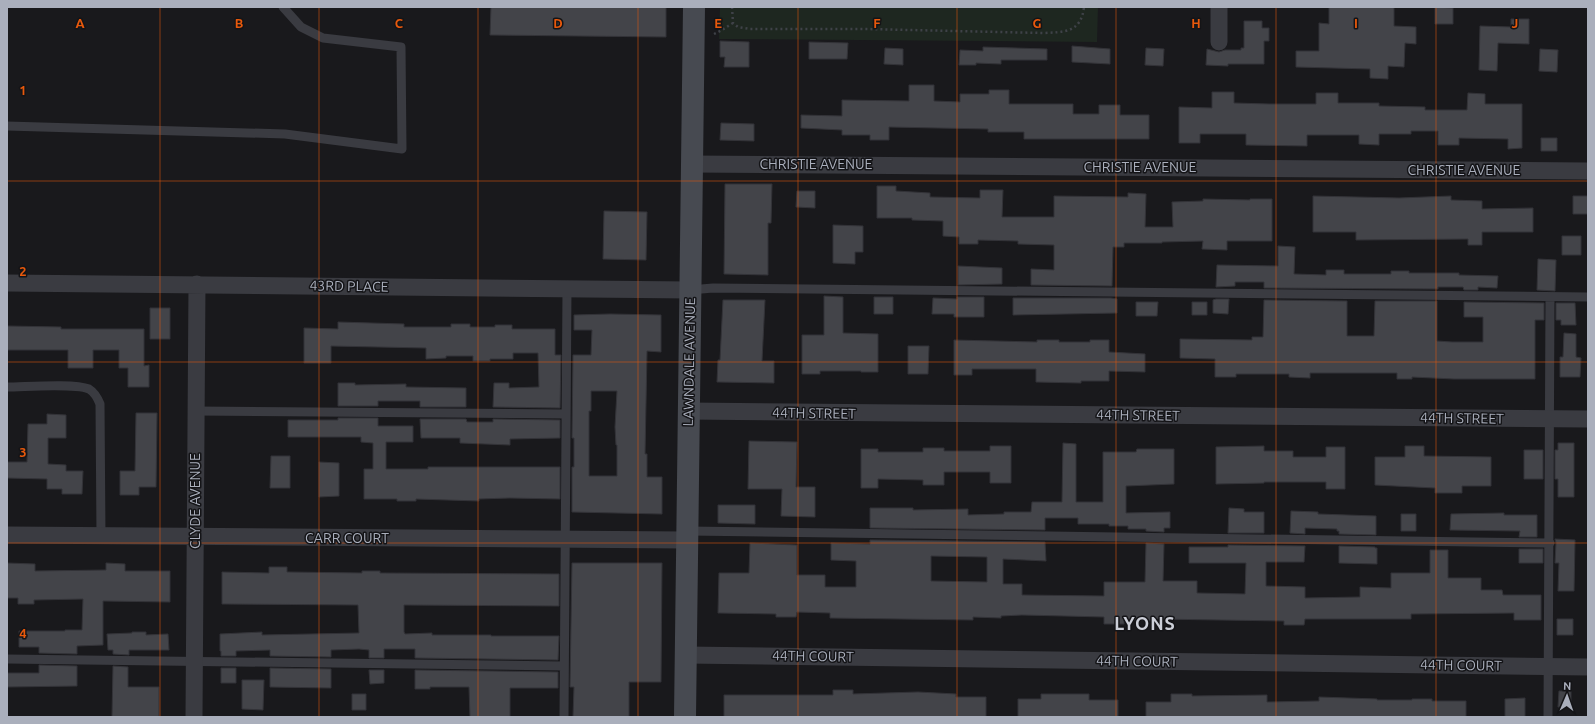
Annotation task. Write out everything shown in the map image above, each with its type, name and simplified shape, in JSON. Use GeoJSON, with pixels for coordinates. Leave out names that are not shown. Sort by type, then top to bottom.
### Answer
{"type":"FeatureCollection","features":[{"type":"Feature","properties":{"kind":"street","name":"LAWNDALE AVENUE"},"geometry":{"type":"LineString","coordinates":[[685,717],[686,536],[694,7]]}},
{"type":"Feature","properties":{"kind":"street"},"geometry":{"type":"LineString","coordinates":[[1219,7],[1219,42]]}},
{"type":"Feature","properties":{"kind":"street","name":"CHRISTIE AVENUE"},"geometry":{"type":"LineString","coordinates":[[691,164],[1588,171]]}},
{"type":"Feature","properties":{"kind":"street","name":"43RD PLACE"},"geometry":{"type":"LineString","coordinates":[[7,283],[690,290]]}},
{"type":"Feature","properties":{"kind":"street","name":"CLYDE AVENUE"},"geometry":{"type":"LineString","coordinates":[[194,717],[197,284]]}},
{"type":"Feature","properties":{"kind":"street","name":"44TH STREET"},"geometry":{"type":"LineString","coordinates":[[688,411],[1588,419]]}},
{"type":"Feature","properties":{"kind":"street","name":"CARR COURT"},"geometry":{"type":"LineString","coordinates":[[7,535],[565,539],[686,536]]}},
{"type":"Feature","properties":{"kind":"street","name":"44TH COURT"},"geometry":{"type":"LineString","coordinates":[[686,655],[1588,666]]}},
{"type":"Feature","properties":{"kind":"lane"},"geometry":{"type":"LineString","coordinates":[[7,126],[285,134],[402,150],[401,47],[323,38],[301,27],[284,7]]}},
{"type":"Feature","properties":{"kind":"lane"},"geometry":{"type":"LineString","coordinates":[[564,717],[567,288]]}},
{"type":"Feature","properties":{"kind":"lane"},"geometry":{"type":"LineString","coordinates":[[690,290],[713,288],[1588,297]]}},
{"type":"Feature","properties":{"kind":"lane"},"geometry":{"type":"LineString","coordinates":[[1548,717],[1550,297]]}},
{"type":"Feature","properties":{"kind":"lane"},"geometry":{"type":"LineString","coordinates":[[7,387],[77,387],[89,390],[98,399],[100,404],[100,536]]}},
{"type":"Feature","properties":{"kind":"lane"},"geometry":{"type":"LineString","coordinates":[[196,411],[566,414]]}},
{"type":"Feature","properties":{"kind":"lane"},"geometry":{"type":"LineString","coordinates":[[686,536],[1550,543]]}},
{"type":"Feature","properties":{"kind":"lane"},"geometry":{"type":"LineString","coordinates":[[7,659],[564,666]]}},
{"type":"Feature","properties":{"kind":"path"},"geometry":{"type":"LineString","coordinates":[[732,7],[733,23],[738,27],[750,29],[1060,32],[1069,30],[1076,26],[1081,20],[1084,7]]}},
{"type":"Feature","properties":{"kind":"path"},"geometry":{"type":"LineString","coordinates":[[714,34],[733,23]]}},
{"type":"Feature","properties":{"kind":"shaded area"},"geometry":{"type":"Polygon","coordinates":[[[720,7],[1098,7],[1097,42],[719,39],[720,7]]]}},
{"type":"Feature","properties":{"kind":"building"},"geometry":{"type":"Polygon","coordinates":[[[491,7],[666,7],[666,37],[490,35],[491,7]]]}},
{"type":"Feature","properties":{"kind":"building"},"geometry":{"type":"Polygon","coordinates":[[[1329,7],[1394,7],[1394,26],[1416,27],[1416,44],[1405,43],[1404,67],[1388,66],[1388,79],[1370,78],[1370,69],[1296,67],[1296,51],[1319,51],[1319,23],[1329,24],[1329,7]]]}},
{"type":"Feature","properties":{"kind":"building"},"geometry":{"type":"Polygon","coordinates":[[[1435,7],[1453,8],[1453,24],[1435,24],[1435,7]]]}},
{"type":"Feature","properties":{"kind":"building"},"geometry":{"type":"Polygon","coordinates":[[[1511,19],[1529,19],[1529,44],[1498,43],[1497,71],[1479,70],[1480,26],[1511,27],[1511,19]]]}},
{"type":"Feature","properties":{"kind":"building"},"geometry":{"type":"Polygon","coordinates":[[[1244,21],[1262,21],[1262,28],[1269,28],[1269,41],[1264,41],[1264,64],[1228,64],[1228,66],[1206,65],[1207,49],[1219,52],[1225,50],[1241,50],[1241,48],[1244,48],[1244,21]]]}},
{"type":"Feature","properties":{"kind":"building"},"geometry":{"type":"Polygon","coordinates":[[[720,41],[749,42],[749,67],[724,67],[725,57],[720,57],[720,41]]]}},
{"type":"Feature","properties":{"kind":"building"},"geometry":{"type":"Polygon","coordinates":[[[809,42],[848,43],[847,59],[809,59],[809,42]]]}},
{"type":"Feature","properties":{"kind":"building"},"geometry":{"type":"Polygon","coordinates":[[[1072,46],[1110,49],[1110,64],[1072,62],[1072,46]]]}},
{"type":"Feature","properties":{"kind":"building"},"geometry":{"type":"Polygon","coordinates":[[[983,47],[1047,49],[1047,60],[1001,60],[1001,64],[976,63],[976,65],[959,65],[960,50],[983,51],[983,47]]]}},
{"type":"Feature","properties":{"kind":"building"},"geometry":{"type":"Polygon","coordinates":[[[885,48],[903,49],[903,65],[884,64],[885,48]]]}},
{"type":"Feature","properties":{"kind":"building"},"geometry":{"type":"Polygon","coordinates":[[[1146,48],[1164,49],[1163,66],[1145,65],[1146,48]]]}},
{"type":"Feature","properties":{"kind":"building"},"geometry":{"type":"Polygon","coordinates":[[[1540,49],[1558,50],[1557,72],[1539,71],[1540,49]]]}},
{"type":"Feature","properties":{"kind":"building"},"geometry":{"type":"Polygon","coordinates":[[[909,85],[934,85],[934,101],[960,102],[960,94],[989,94],[989,90],[1009,90],[1009,104],[1073,104],[1073,114],[1099,114],[1099,105],[1120,105],[1120,115],[1149,115],[1149,139],[1024,139],[1024,132],[988,132],[988,129],[889,127],[889,140],[870,140],[870,135],[842,135],[842,130],[801,128],[801,115],[842,116],[842,100],[909,101],[909,85]]]}},
{"type":"Feature","properties":{"kind":"building"},"geometry":{"type":"Polygon","coordinates":[[[1212,92],[1234,92],[1234,103],[1269,104],[1316,104],[1316,93],[1338,93],[1338,103],[1379,103],[1379,106],[1425,107],[1425,110],[1467,110],[1468,93],[1485,94],[1485,104],[1522,104],[1522,148],[1508,149],[1508,139],[1459,138],[1459,145],[1438,145],[1438,131],[1411,131],[1411,134],[1379,134],[1379,145],[1359,144],[1359,135],[1307,135],[1307,146],[1246,145],[1246,134],[1200,134],[1200,143],[1179,143],[1179,107],[1212,108],[1212,92]]]}},
{"type":"Feature","properties":{"kind":"building"},"geometry":{"type":"Polygon","coordinates":[[[721,123],[754,124],[754,141],[720,140],[721,123]]]}},
{"type":"Feature","properties":{"kind":"building"},"geometry":{"type":"Polygon","coordinates":[[[1541,138],[1557,138],[1557,151],[1541,151],[1541,138]]]}},
{"type":"Feature","properties":{"kind":"building"},"geometry":{"type":"Polygon","coordinates":[[[725,184],[772,184],[771,223],[768,223],[768,275],[724,274],[725,184]]]}},
{"type":"Feature","properties":{"kind":"building"},"geometry":{"type":"Polygon","coordinates":[[[877,186],[896,186],[896,191],[930,193],[930,197],[980,198],[980,190],[1003,190],[1002,217],[1054,217],[1054,196],[1128,197],[1128,193],[1146,194],[1145,227],[1173,227],[1172,202],[1203,201],[1203,199],[1272,199],[1272,241],[1227,241],[1227,250],[1202,249],[1203,241],[1124,243],[1124,247],[1113,247],[1112,286],[1031,285],[1031,269],[1054,270],[1054,245],[1018,244],[1018,241],[978,240],[978,244],[959,244],[959,237],[943,236],[943,221],[912,220],[912,218],[877,218],[877,186]]]}},
{"type":"Feature","properties":{"kind":"building"},"geometry":{"type":"Polygon","coordinates":[[[797,191],[815,191],[815,208],[796,207],[797,191]]]}},
{"type":"Feature","properties":{"kind":"building"},"geometry":{"type":"Polygon","coordinates":[[[1313,196],[1399,198],[1451,196],[1451,200],[1482,201],[1482,209],[1533,208],[1533,232],[1482,232],[1482,245],[1468,245],[1468,239],[1356,240],[1356,232],[1313,232],[1313,196]]]}},
{"type":"Feature","properties":{"kind":"building"},"geometry":{"type":"Polygon","coordinates":[[[1573,196],[1588,196],[1588,214],[1573,214],[1573,196]]]}},
{"type":"Feature","properties":{"kind":"building"},"geometry":{"type":"Polygon","coordinates":[[[604,211],[647,212],[646,260],[603,259],[604,211]]]}},
{"type":"Feature","properties":{"kind":"building"},"geometry":{"type":"Polygon","coordinates":[[[833,225],[863,226],[863,252],[855,252],[855,264],[833,263],[833,225]]]}},
{"type":"Feature","properties":{"kind":"building"},"geometry":{"type":"Polygon","coordinates":[[[1562,236],[1581,236],[1581,255],[1562,255],[1562,236]]]}},
{"type":"Feature","properties":{"kind":"building"},"geometry":{"type":"Polygon","coordinates":[[[1278,246],[1295,247],[1294,274],[1326,275],[1326,270],[1344,270],[1344,274],[1391,274],[1391,271],[1409,271],[1409,273],[1459,273],[1459,275],[1498,276],[1497,288],[1478,287],[1478,290],[1464,290],[1463,287],[1438,287],[1438,289],[1264,288],[1264,282],[1235,282],[1235,286],[1216,287],[1217,265],[1278,266],[1278,246]]]}},
{"type":"Feature","properties":{"kind":"building"},"geometry":{"type":"Polygon","coordinates":[[[1538,259],[1556,260],[1555,291],[1537,290],[1538,259]]]}},
{"type":"Feature","properties":{"kind":"building"},"geometry":{"type":"Polygon","coordinates":[[[958,266],[1002,268],[1002,284],[958,285],[958,266]]]}},
{"type":"Feature","properties":{"kind":"building"},"geometry":{"type":"Polygon","coordinates":[[[824,296],[843,297],[843,333],[878,334],[878,372],[820,371],[820,374],[802,374],[802,335],[824,335],[824,296]]]}},
{"type":"Feature","properties":{"kind":"building"},"geometry":{"type":"Polygon","coordinates":[[[874,297],[893,297],[893,314],[874,314],[874,297]]]}},
{"type":"Feature","properties":{"kind":"building"},"geometry":{"type":"Polygon","coordinates":[[[957,297],[984,297],[984,317],[954,317],[954,314],[932,314],[933,298],[957,299],[957,297]]]}},
{"type":"Feature","properties":{"kind":"building"},"geometry":{"type":"Polygon","coordinates":[[[1013,298],[1111,298],[1117,299],[1117,313],[1013,315],[1013,298]]]}},
{"type":"Feature","properties":{"kind":"building"},"geometry":{"type":"Polygon","coordinates":[[[1229,299],[1228,314],[1213,313],[1213,300],[1229,299]]]}},
{"type":"Feature","properties":{"kind":"building"},"geometry":{"type":"Polygon","coordinates":[[[723,300],[765,300],[762,361],[774,361],[774,383],[717,382],[718,360],[720,360],[723,300]]]}},
{"type":"Feature","properties":{"kind":"building"},"geometry":{"type":"Polygon","coordinates":[[[1264,300],[1347,301],[1347,336],[1374,336],[1375,301],[1437,301],[1437,341],[1452,342],[1483,342],[1483,317],[1464,317],[1464,302],[1544,303],[1544,320],[1535,320],[1535,379],[1454,379],[1412,377],[1412,379],[1397,379],[1397,373],[1310,373],[1310,378],[1289,377],[1289,374],[1236,374],[1236,377],[1215,377],[1215,359],[1180,358],[1180,339],[1252,340],[1252,337],[1263,337],[1264,300]]]}},
{"type":"Feature","properties":{"kind":"building"},"geometry":{"type":"Polygon","coordinates":[[[1136,302],[1158,302],[1157,316],[1136,316],[1136,302]]]}},
{"type":"Feature","properties":{"kind":"building"},"geometry":{"type":"Polygon","coordinates":[[[1192,302],[1207,302],[1207,315],[1192,315],[1192,302]]]}},
{"type":"Feature","properties":{"kind":"building"},"geometry":{"type":"Polygon","coordinates":[[[1556,303],[1575,303],[1576,325],[1561,325],[1561,320],[1556,320],[1556,303]]]}},
{"type":"Feature","properties":{"kind":"building"},"geometry":{"type":"Polygon","coordinates":[[[150,308],[170,308],[170,339],[150,339],[150,308]]]}},
{"type":"Feature","properties":{"kind":"building"},"geometry":{"type":"Polygon","coordinates":[[[574,315],[661,315],[661,352],[647,351],[645,454],[647,454],[647,477],[662,477],[662,514],[572,512],[572,467],[574,467],[574,438],[572,438],[573,355],[591,355],[592,330],[574,330],[574,315]],[[591,391],[591,411],[589,411],[589,476],[617,476],[617,445],[615,427],[617,391],[591,391]]]}},
{"type":"Feature","properties":{"kind":"building"},"geometry":{"type":"Polygon","coordinates":[[[338,322],[404,324],[404,327],[451,327],[451,324],[470,324],[470,327],[512,325],[512,329],[555,329],[555,355],[561,355],[560,408],[493,407],[494,383],[509,383],[509,388],[539,387],[538,353],[513,353],[513,359],[473,361],[473,356],[446,356],[446,358],[426,359],[426,348],[331,346],[331,363],[304,363],[304,328],[338,329],[338,322]]]}},
{"type":"Feature","properties":{"kind":"building"},"geometry":{"type":"Polygon","coordinates":[[[7,326],[61,327],[61,329],[144,329],[144,366],[149,365],[149,387],[128,387],[128,368],[119,368],[119,350],[93,350],[93,368],[68,368],[68,350],[7,350],[7,326]]]}},
{"type":"Feature","properties":{"kind":"building"},"geometry":{"type":"Polygon","coordinates":[[[1564,333],[1576,334],[1576,357],[1581,358],[1580,377],[1560,377],[1560,357],[1563,357],[1564,333]]]}},
{"type":"Feature","properties":{"kind":"building"},"geometry":{"type":"Polygon","coordinates":[[[954,340],[1037,342],[1037,340],[1059,340],[1059,342],[1090,342],[1090,340],[1109,340],[1109,352],[1145,354],[1145,372],[1109,371],[1109,381],[1081,381],[1081,383],[1036,382],[1036,369],[972,369],[972,375],[954,375],[954,340]]]}},
{"type":"Feature","properties":{"kind":"building"},"geometry":{"type":"Polygon","coordinates":[[[908,346],[929,346],[928,374],[908,374],[908,346]]]}},
{"type":"Feature","properties":{"kind":"building"},"geometry":{"type":"Polygon","coordinates":[[[338,383],[355,383],[355,385],[406,384],[406,387],[466,388],[466,407],[420,407],[420,401],[378,401],[378,406],[338,406],[338,383]]]}},
{"type":"Feature","properties":{"kind":"building"},"geometry":{"type":"Polygon","coordinates":[[[136,413],[157,413],[156,487],[139,487],[139,495],[120,495],[120,471],[135,471],[136,413]]]}},
{"type":"Feature","properties":{"kind":"building"},"geometry":{"type":"Polygon","coordinates":[[[47,414],[66,415],[66,438],[48,438],[48,464],[66,465],[66,471],[83,471],[82,494],[62,494],[62,489],[47,489],[47,479],[7,478],[7,462],[27,462],[28,424],[47,424],[47,414]]]}},
{"type":"Feature","properties":{"kind":"building"},"geometry":{"type":"Polygon","coordinates":[[[338,418],[378,418],[378,426],[413,426],[413,442],[386,442],[386,469],[428,469],[428,467],[560,467],[560,499],[510,498],[479,499],[479,501],[416,499],[416,501],[397,501],[397,499],[364,499],[364,469],[373,469],[373,443],[361,442],[361,437],[288,437],[288,420],[338,420],[338,418]]]}},
{"type":"Feature","properties":{"kind":"building"},"geometry":{"type":"Polygon","coordinates":[[[420,419],[466,419],[467,422],[493,422],[493,419],[560,420],[560,438],[510,439],[510,445],[460,443],[460,438],[421,438],[420,419]]]}},
{"type":"Feature","properties":{"kind":"building"},"geometry":{"type":"Polygon","coordinates":[[[749,441],[797,442],[796,487],[815,487],[815,517],[781,516],[782,489],[748,489],[749,441]]]}},
{"type":"Feature","properties":{"kind":"building"},"geometry":{"type":"Polygon","coordinates":[[[1063,443],[1076,444],[1076,502],[1103,502],[1103,452],[1136,452],[1137,449],[1174,449],[1174,484],[1126,486],[1126,513],[1170,512],[1170,528],[1164,528],[1164,532],[1146,531],[1146,529],[1128,529],[1128,526],[1109,526],[1109,524],[1078,524],[1078,518],[1045,518],[1045,530],[870,528],[870,508],[913,508],[913,510],[968,509],[968,515],[1004,514],[1004,512],[1031,512],[1032,502],[1062,502],[1063,443]]]}},
{"type":"Feature","properties":{"kind":"building"},"geometry":{"type":"Polygon","coordinates":[[[1558,443],[1574,443],[1574,497],[1558,497],[1558,479],[1555,479],[1555,450],[1558,450],[1558,443]]]}},
{"type":"Feature","properties":{"kind":"building"},"geometry":{"type":"Polygon","coordinates":[[[990,446],[1011,446],[1011,483],[990,483],[990,472],[944,472],[944,485],[923,485],[923,480],[878,479],[878,488],[861,488],[861,449],[878,449],[878,452],[923,452],[923,448],[944,448],[944,451],[990,451],[990,446]]]}},
{"type":"Feature","properties":{"kind":"building"},"geometry":{"type":"Polygon","coordinates":[[[1264,446],[1264,451],[1293,451],[1293,457],[1326,457],[1326,447],[1345,447],[1345,489],[1326,489],[1326,482],[1216,484],[1216,447],[1264,446]]]}},
{"type":"Feature","properties":{"kind":"building"},"geometry":{"type":"Polygon","coordinates":[[[1405,446],[1424,446],[1424,456],[1491,457],[1491,486],[1462,486],[1462,493],[1435,493],[1435,488],[1375,485],[1375,457],[1405,457],[1405,446]]]}},
{"type":"Feature","properties":{"kind":"building"},"geometry":{"type":"Polygon","coordinates":[[[1524,450],[1543,450],[1543,479],[1524,479],[1524,450]]]}},
{"type":"Feature","properties":{"kind":"building"},"geometry":{"type":"Polygon","coordinates":[[[271,456],[290,456],[290,488],[270,488],[271,456]]]}},
{"type":"Feature","properties":{"kind":"building"},"geometry":{"type":"Polygon","coordinates":[[[319,462],[339,463],[339,496],[319,497],[319,462]]]}},
{"type":"Feature","properties":{"kind":"building"},"geometry":{"type":"Polygon","coordinates":[[[718,505],[755,505],[755,524],[718,523],[718,505]]]}},
{"type":"Feature","properties":{"kind":"building"},"geometry":{"type":"Polygon","coordinates":[[[1229,508],[1244,509],[1244,512],[1264,512],[1264,533],[1228,533],[1229,508]]]}},
{"type":"Feature","properties":{"kind":"building"},"geometry":{"type":"Polygon","coordinates":[[[1291,511],[1318,512],[1318,514],[1376,516],[1376,535],[1339,534],[1337,529],[1305,528],[1305,534],[1290,533],[1291,511]]]}},
{"type":"Feature","properties":{"kind":"building"},"geometry":{"type":"Polygon","coordinates":[[[1504,513],[1504,515],[1537,515],[1537,537],[1519,537],[1520,531],[1450,530],[1451,514],[1504,513]]]}},
{"type":"Feature","properties":{"kind":"building"},"geometry":{"type":"Polygon","coordinates":[[[1401,514],[1416,514],[1416,531],[1401,531],[1401,514]]]}},
{"type":"Feature","properties":{"kind":"building"},"geometry":{"type":"Polygon","coordinates":[[[1555,539],[1575,540],[1574,591],[1558,591],[1559,563],[1555,563],[1555,539]]]}},
{"type":"Feature","properties":{"kind":"building"},"geometry":{"type":"Polygon","coordinates":[[[870,540],[1045,542],[1046,561],[1003,559],[1003,584],[1022,584],[1022,595],[1104,596],[1104,582],[1145,582],[1146,543],[1164,544],[1163,581],[1197,581],[1197,593],[1245,594],[1246,563],[1189,563],[1189,547],[1228,547],[1228,545],[1305,546],[1304,562],[1266,562],[1266,586],[1305,587],[1305,598],[1360,597],[1360,587],[1391,588],[1391,573],[1430,573],[1430,550],[1448,550],[1448,578],[1481,578],[1481,590],[1502,590],[1503,595],[1541,595],[1541,620],[1514,620],[1514,613],[1411,614],[1411,619],[1305,619],[1304,625],[1284,625],[1284,621],[1155,619],[1155,621],[1124,620],[1124,624],[1104,624],[1104,617],[1022,615],[1001,616],[1001,618],[973,617],[973,620],[830,618],[830,613],[797,612],[796,617],[776,617],[776,614],[718,613],[719,573],[749,573],[750,543],[797,545],[797,575],[825,575],[825,587],[856,587],[856,561],[831,560],[831,543],[870,544],[870,540]],[[931,556],[931,581],[987,582],[987,557],[931,556]]]}},
{"type":"Feature","properties":{"kind":"building"},"geometry":{"type":"Polygon","coordinates":[[[1339,546],[1375,547],[1377,548],[1377,564],[1339,563],[1339,546]]]}},
{"type":"Feature","properties":{"kind":"building"},"geometry":{"type":"Polygon","coordinates":[[[1519,549],[1543,549],[1543,563],[1519,563],[1519,549]]]}},
{"type":"Feature","properties":{"kind":"building"},"geometry":{"type":"Polygon","coordinates":[[[7,563],[35,564],[35,571],[106,570],[106,563],[125,564],[125,571],[170,571],[170,602],[103,601],[103,645],[77,646],[77,654],[39,653],[39,647],[19,647],[19,631],[82,630],[83,599],[34,600],[34,604],[18,604],[18,598],[7,598],[7,563]]]}},
{"type":"Feature","properties":{"kind":"building"},"geometry":{"type":"Polygon","coordinates":[[[572,563],[662,563],[661,682],[629,682],[629,717],[573,717],[574,687],[570,687],[572,563]]]}},
{"type":"Feature","properties":{"kind":"building"},"geometry":{"type":"Polygon","coordinates":[[[269,567],[287,567],[287,572],[362,573],[362,571],[380,571],[380,573],[559,574],[559,606],[404,605],[405,634],[432,633],[432,635],[559,636],[558,660],[415,658],[415,649],[384,649],[384,658],[369,658],[369,650],[359,649],[331,650],[331,657],[270,656],[270,650],[236,651],[236,656],[221,656],[220,634],[262,632],[262,635],[359,633],[358,605],[222,604],[222,572],[269,573],[269,567]]]}},
{"type":"Feature","properties":{"kind":"building"},"geometry":{"type":"Polygon","coordinates":[[[1557,619],[1573,619],[1573,635],[1557,635],[1557,619]]]}},
{"type":"Feature","properties":{"kind":"building"},"geometry":{"type":"Polygon","coordinates":[[[146,632],[146,635],[168,634],[169,650],[129,650],[129,655],[113,654],[113,650],[108,650],[107,634],[146,632]]]}},
{"type":"Feature","properties":{"kind":"building"},"geometry":{"type":"Polygon","coordinates":[[[39,665],[77,666],[77,686],[7,687],[7,673],[39,673],[39,665]]]}},
{"type":"Feature","properties":{"kind":"building"},"geometry":{"type":"Polygon","coordinates":[[[113,666],[128,667],[128,687],[159,687],[159,717],[112,717],[113,666]]]}},
{"type":"Feature","properties":{"kind":"building"},"geometry":{"type":"Polygon","coordinates":[[[221,668],[236,668],[236,683],[221,683],[221,668]]]}},
{"type":"Feature","properties":{"kind":"building"},"geometry":{"type":"Polygon","coordinates":[[[270,668],[331,669],[331,688],[270,687],[270,668]]]}},
{"type":"Feature","properties":{"kind":"building"},"geometry":{"type":"Polygon","coordinates":[[[369,670],[384,670],[384,683],[370,684],[369,670]]]}},
{"type":"Feature","properties":{"kind":"building"},"geometry":{"type":"Polygon","coordinates":[[[415,670],[558,672],[558,688],[510,688],[510,717],[470,717],[469,687],[430,687],[430,689],[415,689],[415,670]]]}},
{"type":"Feature","properties":{"kind":"building"},"geometry":{"type":"Polygon","coordinates":[[[242,680],[264,680],[263,710],[242,709],[242,680]]]}},
{"type":"Feature","properties":{"kind":"building"},"geometry":{"type":"Polygon","coordinates":[[[833,690],[853,690],[853,694],[918,692],[956,694],[956,697],[986,697],[986,717],[724,717],[724,695],[833,695],[833,690]]]}},
{"type":"Feature","properties":{"kind":"building"},"geometry":{"type":"Polygon","coordinates":[[[1559,691],[1571,691],[1571,707],[1558,707],[1559,691]]]}},
{"type":"Feature","properties":{"kind":"building"},"geometry":{"type":"Polygon","coordinates":[[[352,694],[366,694],[366,710],[352,710],[352,694]]]}},
{"type":"Feature","properties":{"kind":"building"},"geometry":{"type":"Polygon","coordinates":[[[1041,694],[1089,694],[1089,700],[1118,700],[1118,717],[1018,717],[1018,699],[1041,699],[1041,694]]]}},
{"type":"Feature","properties":{"kind":"building"},"geometry":{"type":"Polygon","coordinates":[[[1171,694],[1192,694],[1192,696],[1267,695],[1267,702],[1319,701],[1319,697],[1377,700],[1432,699],[1432,701],[1466,701],[1466,717],[1146,717],[1146,702],[1171,702],[1171,694]]]}},
{"type":"Feature","properties":{"kind":"building"},"geometry":{"type":"Polygon","coordinates":[[[1525,698],[1525,717],[1505,717],[1505,699],[1525,698]]]}},
{"type":"Feature","properties":{"kind":"district","name":"LYONS"},"geometry":{"type":"Point","coordinates":[1145,623]}}]}
